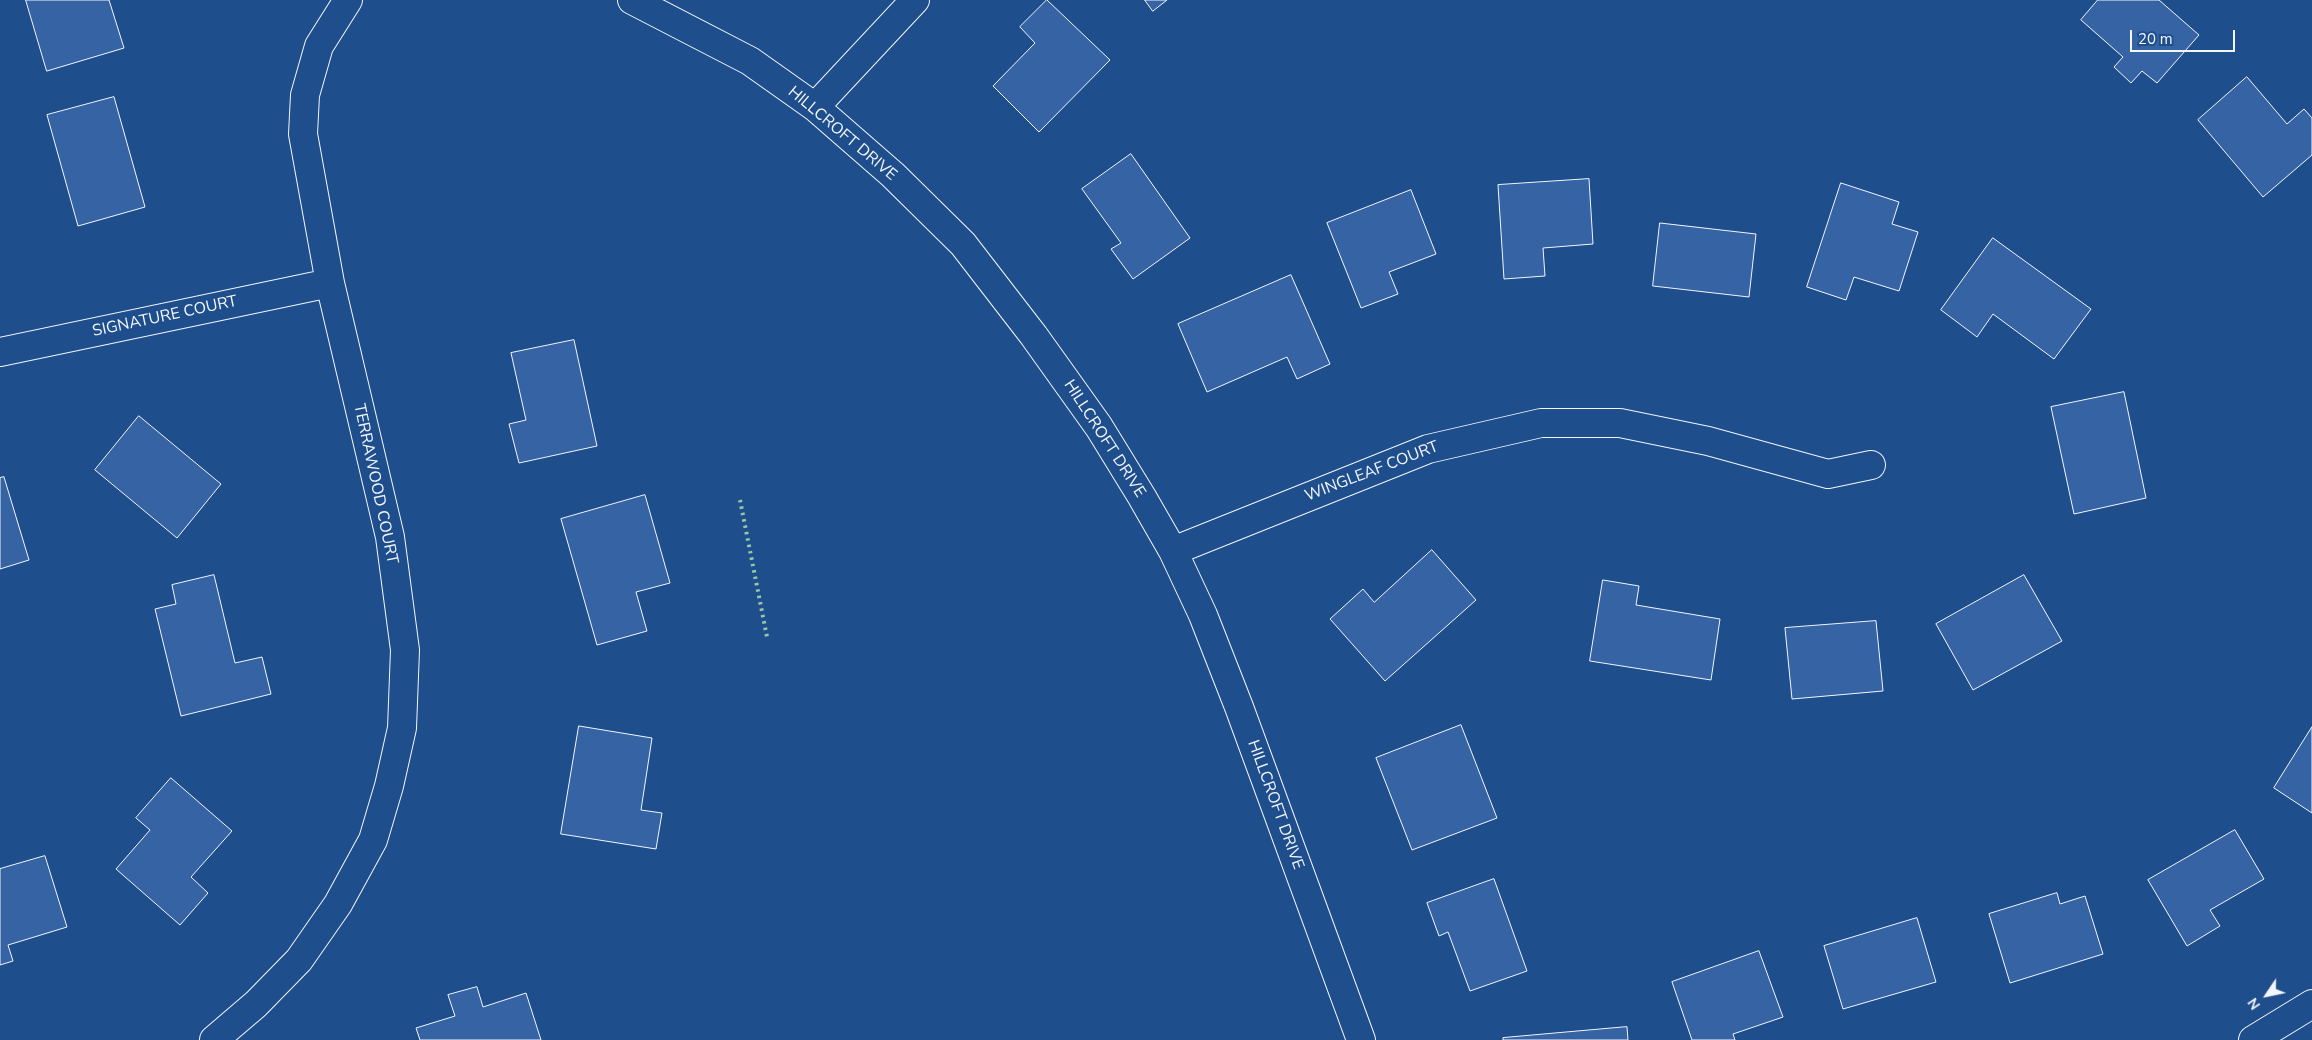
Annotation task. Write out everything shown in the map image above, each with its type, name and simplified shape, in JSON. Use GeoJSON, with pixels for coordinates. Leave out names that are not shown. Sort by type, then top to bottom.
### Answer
{"type":"FeatureCollection","features":[{"type":"Feature","properties":{"kind":"street","name":"TERRAWOOD COURT"},"geometry":{"type":"LineString","coordinates":[[214,1040],[256,1004],[298,960],[338,904],[373,840],[389,786],[402,728],[405,650],[390,537],[330,283],[303,134],[305,95],[319,46],[348,0]]}},
{"type":"Feature","properties":{"kind":"street","name":"HILLCROFT DRIVE"},"geometry":{"type":"LineString","coordinates":[[632,0],[750,61],[815,107],[893,175],[964,244],[1034,336],[1099,428],[1173,551],[1203,615],[1239,707],[1361,1040]]}},
{"type":"Feature","properties":{"kind":"street"},"geometry":{"type":"LineString","coordinates":[[815,107],[914,0]]}},
{"type":"Feature","properties":{"kind":"street","name":"SIGNATURE COURT"},"geometry":{"type":"LineString","coordinates":[[0,352],[330,283]]}},
{"type":"Feature","properties":{"kind":"street","name":"WINGLEAF COURT"},"geometry":{"type":"LineString","coordinates":[[1173,551],[1428,449],[1541,423],[1620,423],[1708,440],[1828,474],[1871,465]]}},
{"type":"Feature","properties":{"kind":"street"},"geometry":{"type":"LineString","coordinates":[[2253,1040],[2312,1004]]}},
{"type":"Feature","properties":{"kind":"building"},"geometry":{"type":"Polygon","coordinates":[[[26,0],[109,0],[124,48],[47,71],[26,0]]]}},
{"type":"Feature","properties":{"kind":"building"},"geometry":{"type":"Polygon","coordinates":[[[1047,0],[1110,60],[1039,132],[993,86],[1035,43],[1020,27],[1047,0]]]}},
{"type":"Feature","properties":{"kind":"building"},"geometry":{"type":"Polygon","coordinates":[[[1145,0],[1167,0],[1153,11],[1145,0]]]}},
{"type":"Feature","properties":{"kind":"building"},"geometry":{"type":"Polygon","coordinates":[[[2098,0],[2159,0],[2199,35],[2157,83],[2142,71],[2131,83],[2114,67],[2123,57],[2081,20],[2098,0]]]}},
{"type":"Feature","properties":{"kind":"building"},"geometry":{"type":"Polygon","coordinates":[[[2247,77],[2287,124],[2304,109],[2312,118],[2312,155],[2263,197],[2198,120],[2247,77]]]}},
{"type":"Feature","properties":{"kind":"building"},"geometry":{"type":"Polygon","coordinates":[[[114,97],[145,207],[78,226],[47,115],[114,97]]]}},
{"type":"Feature","properties":{"kind":"building"},"geometry":{"type":"Polygon","coordinates":[[[1131,154],[1190,238],[1133,279],[1111,249],[1121,243],[1082,189],[1131,154]]]}},
{"type":"Feature","properties":{"kind":"building"},"geometry":{"type":"Polygon","coordinates":[[[1589,179],[1593,244],[1543,248],[1545,276],[1504,279],[1498,185],[1589,179]]]}},
{"type":"Feature","properties":{"kind":"building"},"geometry":{"type":"Polygon","coordinates":[[[1841,183],[1899,202],[1892,224],[1918,232],[1899,291],[1854,277],[1846,300],[1807,287],[1841,183]]]}},
{"type":"Feature","properties":{"kind":"building"},"geometry":{"type":"Polygon","coordinates":[[[1411,190],[1436,254],[1389,272],[1398,294],[1361,308],[1327,223],[1411,190]]]}},
{"type":"Feature","properties":{"kind":"building"},"geometry":{"type":"Polygon","coordinates":[[[1660,223],[1756,234],[1749,297],[1653,286],[1660,223]]]}},
{"type":"Feature","properties":{"kind":"building"},"geometry":{"type":"Polygon","coordinates":[[[1993,238],[2091,309],[2054,359],[1993,314],[1977,337],[1941,310],[1993,238]]]}},
{"type":"Feature","properties":{"kind":"building"},"geometry":{"type":"Polygon","coordinates":[[[1291,275],[1330,364],[1297,379],[1287,357],[1207,392],[1178,324],[1291,275]]]}},
{"type":"Feature","properties":{"kind":"building"},"geometry":{"type":"Polygon","coordinates":[[[574,340],[597,446],[519,463],[509,424],[526,420],[511,353],[574,340]]]}},
{"type":"Feature","properties":{"kind":"building"},"geometry":{"type":"Polygon","coordinates":[[[2124,392],[2146,498],[2074,514],[2051,407],[2124,392]]]}},
{"type":"Feature","properties":{"kind":"building"},"geometry":{"type":"Polygon","coordinates":[[[139,416],[221,484],[177,538],[95,470],[139,416]]]}},
{"type":"Feature","properties":{"kind":"building"},"geometry":{"type":"Polygon","coordinates":[[[4,477],[29,560],[0,569],[0,478],[4,477]]]}},
{"type":"Feature","properties":{"kind":"building"},"geometry":{"type":"Polygon","coordinates":[[[645,495],[670,583],[636,592],[647,631],[597,645],[561,519],[645,495]]]}},
{"type":"Feature","properties":{"kind":"building"},"geometry":{"type":"Polygon","coordinates":[[[1432,550],[1476,600],[1385,681],[1330,619],[1363,589],[1374,602],[1432,550]]]}},
{"type":"Feature","properties":{"kind":"building"},"geometry":{"type":"Polygon","coordinates":[[[214,575],[235,663],[262,657],[271,694],[181,716],[155,609],[176,604],[172,585],[214,575]]]}},
{"type":"Feature","properties":{"kind":"building"},"geometry":{"type":"Polygon","coordinates":[[[2024,575],[2062,641],[1973,690],[1936,624],[2024,575]]]}},
{"type":"Feature","properties":{"kind":"building"},"geometry":{"type":"Polygon","coordinates":[[[1603,580],[1639,586],[1636,605],[1720,619],[1711,680],[1590,661],[1603,580]]]}},
{"type":"Feature","properties":{"kind":"building"},"geometry":{"type":"Polygon","coordinates":[[[1876,621],[1883,691],[1792,699],[1785,628],[1876,621]]]}},
{"type":"Feature","properties":{"kind":"building"},"geometry":{"type":"Polygon","coordinates":[[[1461,725],[1497,818],[1412,850],[1376,758],[1461,725]]]}},
{"type":"Feature","properties":{"kind":"building"},"geometry":{"type":"Polygon","coordinates":[[[579,726],[652,738],[641,810],[662,813],[656,849],[561,834],[579,726]]]}},
{"type":"Feature","properties":{"kind":"building"},"geometry":{"type":"Polygon","coordinates":[[[2312,727],[2312,813],[2274,788],[2312,727]]]}},
{"type":"Feature","properties":{"kind":"building"},"geometry":{"type":"Polygon","coordinates":[[[171,778],[232,831],[191,877],[208,893],[180,925],[116,869],[150,830],[136,818],[171,778]]]}},
{"type":"Feature","properties":{"kind":"building"},"geometry":{"type":"Polygon","coordinates":[[[2235,830],[2264,879],[2210,910],[2220,926],[2187,946],[2148,880],[2235,830]]]}},
{"type":"Feature","properties":{"kind":"building"},"geometry":{"type":"Polygon","coordinates":[[[45,856],[67,927],[8,945],[13,961],[0,965],[0,869],[45,856]]]}},
{"type":"Feature","properties":{"kind":"building"},"geometry":{"type":"Polygon","coordinates":[[[1494,879],[1527,971],[1470,991],[1448,932],[1439,936],[1427,903],[1494,879]]]}},
{"type":"Feature","properties":{"kind":"building"},"geometry":{"type":"Polygon","coordinates":[[[2057,893],[2060,904],[2085,896],[2103,954],[2010,983],[1989,914],[2057,893]]]}},
{"type":"Feature","properties":{"kind":"building"},"geometry":{"type":"Polygon","coordinates":[[[1917,918],[1936,982],[1843,1009],[1824,946],[1917,918]]]}},
{"type":"Feature","properties":{"kind":"building"},"geometry":{"type":"Polygon","coordinates":[[[1759,951],[1783,1017],[1733,1034],[1735,1040],[1692,1040],[1672,982],[1759,951]]]}},
{"type":"Feature","properties":{"kind":"building"},"geometry":{"type":"Polygon","coordinates":[[[477,987],[483,1007],[526,993],[541,1040],[420,1040],[416,1028],[455,1016],[448,995],[477,987]]]}},
{"type":"Feature","properties":{"kind":"building"},"geometry":{"type":"Polygon","coordinates":[[[1627,1027],[1628,1040],[1503,1040],[1503,1038],[1627,1027]]]}},
{"type":"Feature","properties":{"kind":"hedge"},"geometry":{"type":"LineString","coordinates":[[740,500],[767,637]]}}]}
